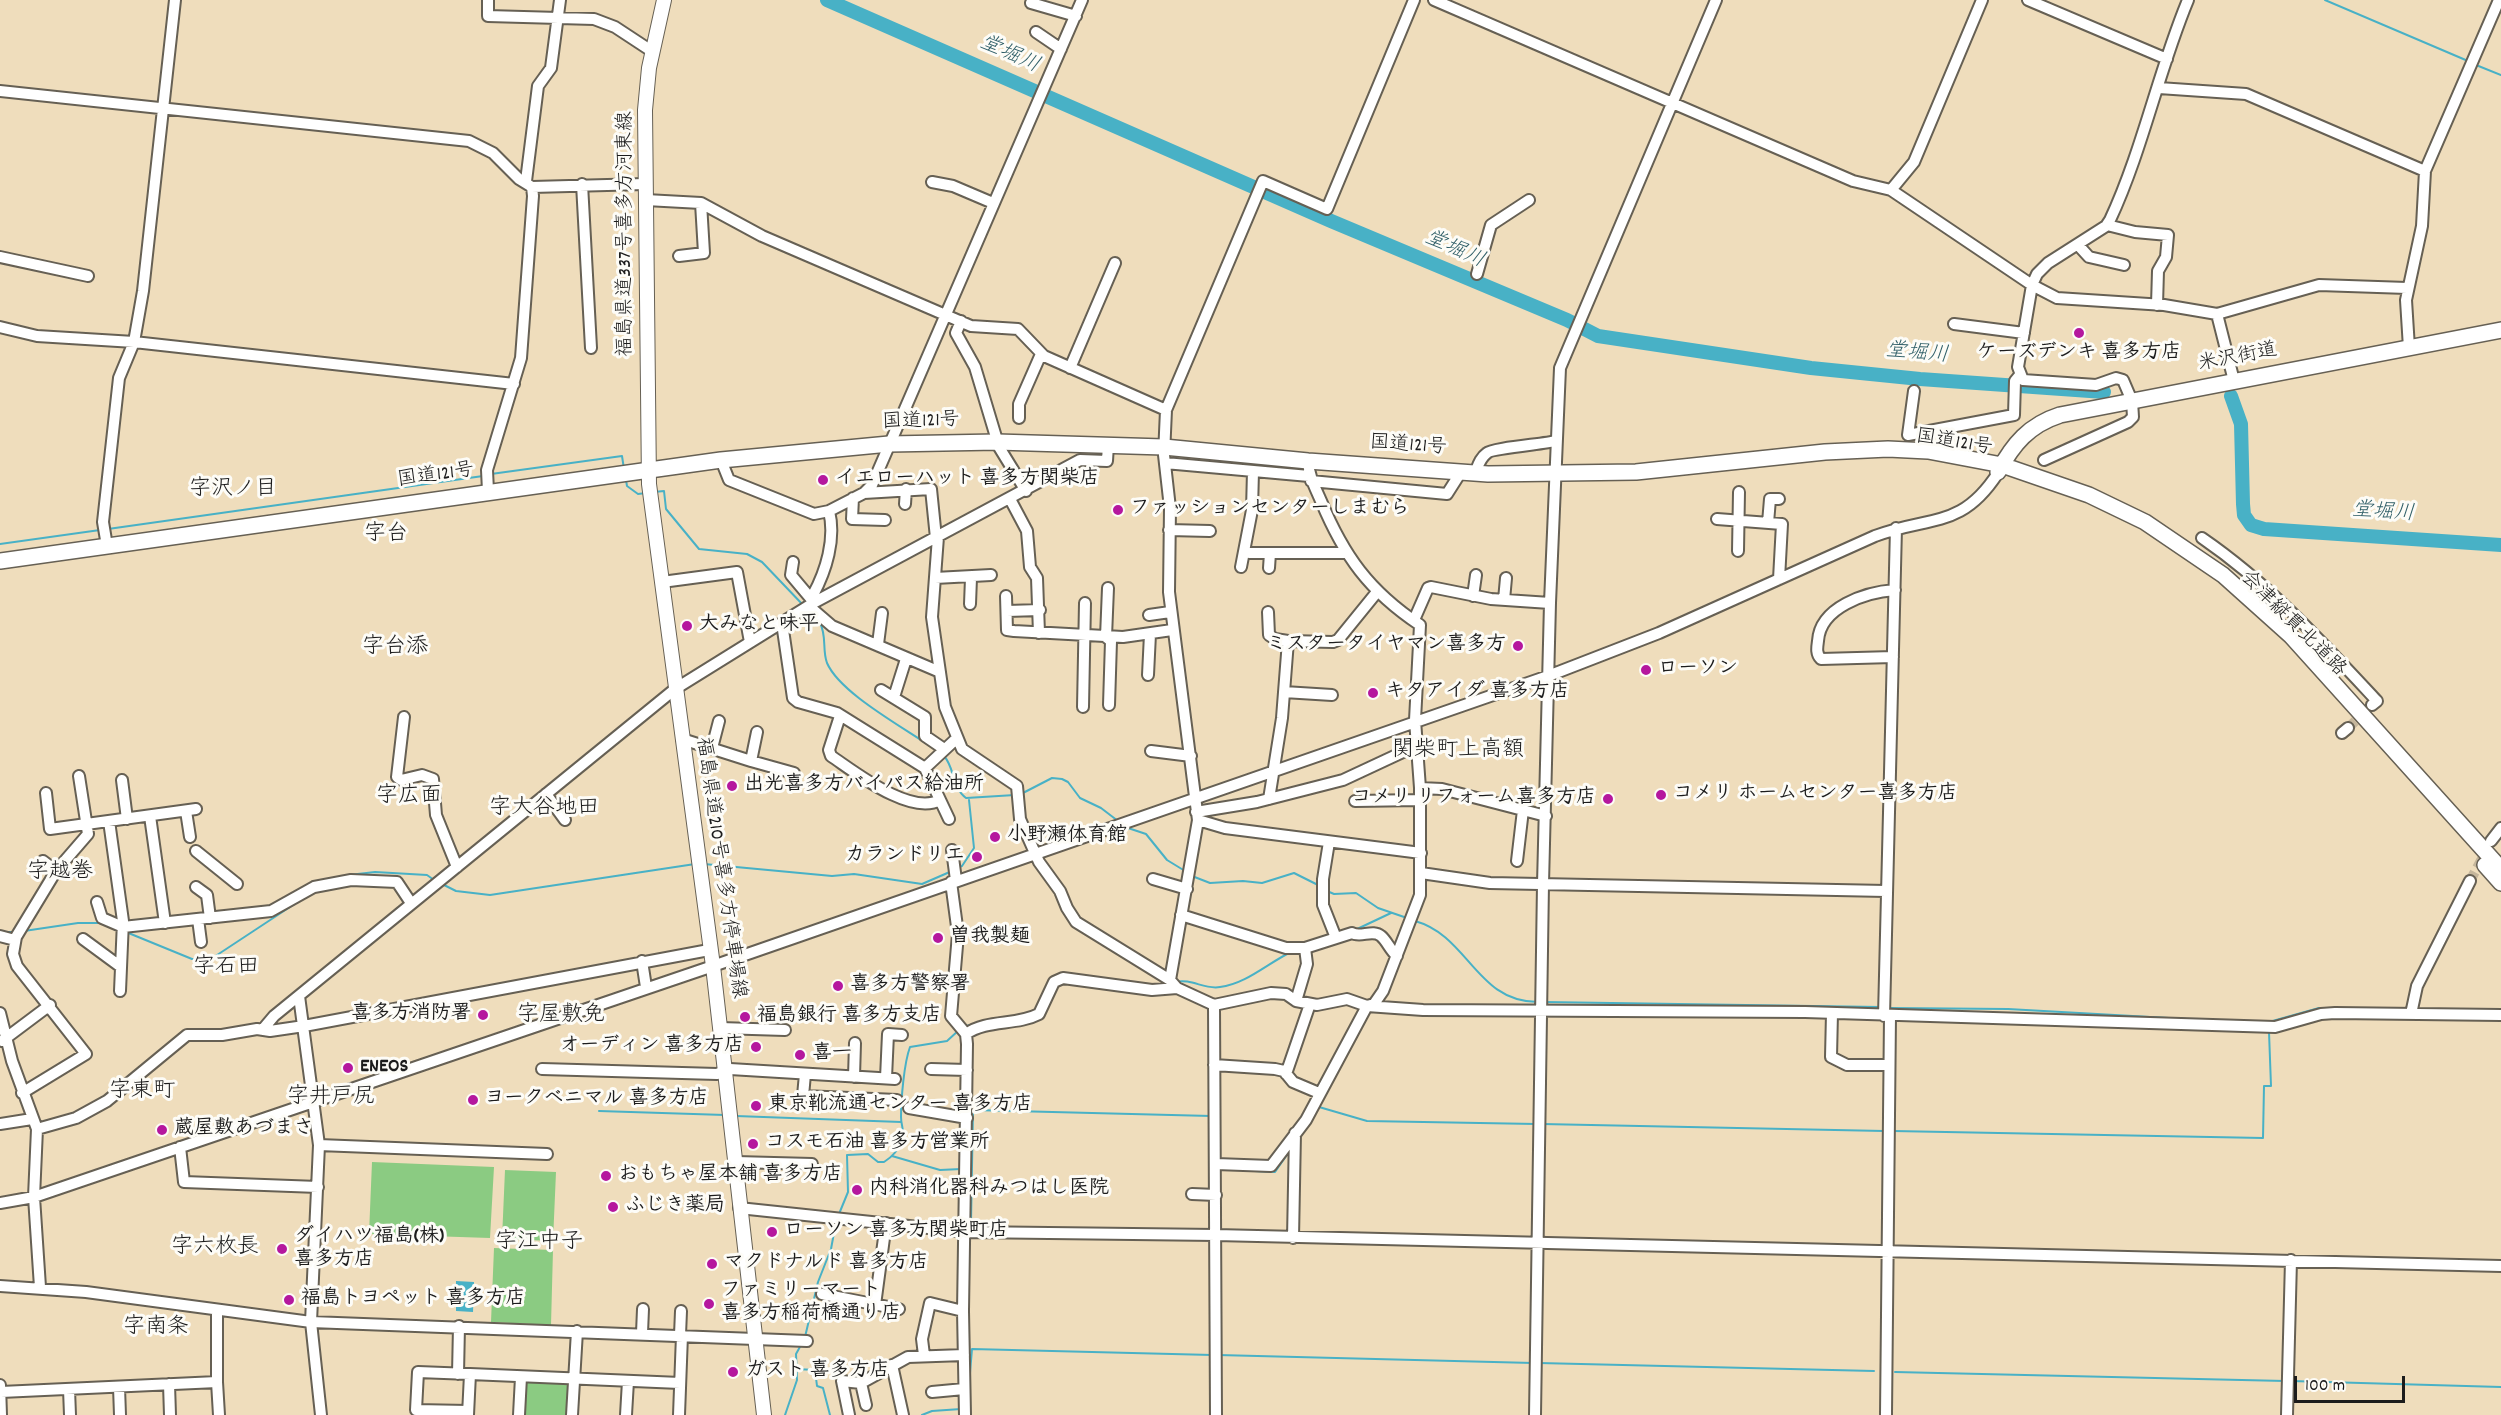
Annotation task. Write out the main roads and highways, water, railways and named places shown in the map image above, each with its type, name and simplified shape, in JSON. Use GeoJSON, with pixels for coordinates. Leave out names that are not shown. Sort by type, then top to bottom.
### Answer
{"type":"FeatureCollection","features":[{"type":"Feature","properties":{"kind":"highway","name":"米沢街道"},"geometry":{"type":"LineString","coordinates":[[2000,469],[2026,432],[2044,420],[2501,330]]}},
{"type":"Feature","properties":{"kind":"highway","name":"国道121号"},"geometry":{"type":"LineString","coordinates":[[0,561],[721,460],[889,444],[997,442],[1164,447],[1310,472],[1555,474],[1636,472],[1714,466],[1803,453],[1895,449],[1911,442],[2000,469]]}},
{"type":"Feature","properties":{"kind":"highway","name":"国道121号"},"geometry":{"type":"LineString","coordinates":[[1848,452],[2000,469]]}},
{"type":"Feature","properties":{"kind":"highway","name":"会津縦貫北道路"},"geometry":{"type":"LineString","coordinates":[[2000,469],[2064,485],[2119,508],[2180,544],[2223,574],[2291,636],[2501,869]]}},
{"type":"Feature","properties":{"kind":"highway","name":"会津縦貫北道路"},"geometry":{"type":"LineString","coordinates":[[2000,469],[2115,516],[2175,550],[2215,579],[2254,612],[2292,650],[2501,883]]}},
{"type":"Feature","properties":{"kind":"main road","name":"福島県道337号喜多方河東線"},"geometry":{"type":"LineString","coordinates":[[648,470],[646,88],[664,0]]}},
{"type":"Feature","properties":{"kind":"main road","name":"福島県道210号喜多方停車場線"},"geometry":{"type":"LineString","coordinates":[[648,470],[709,950],[713,966],[764,1415]]}},
{"type":"Feature","properties":{"kind":"water"},"geometry":{"type":"Polygon","coordinates":[[[456,1281],[474,1282],[473,1312],[456,1311],[456,1281]]]}},
{"type":"Feature","properties":{"kind":"waterway","name":"堂堀川"},"geometry":{"type":"LineString","coordinates":[[827,0],[1331,221],[1567,320],[1598,336],[1811,368],[1920,379],[2104,392]]}},
{"type":"Feature","properties":{"kind":"waterway"},"geometry":{"type":"LineString","coordinates":[[2325,0],[2468,61]]}},
{"type":"Feature","properties":{"kind":"waterway"},"geometry":{"type":"LineString","coordinates":[[2476,65],[2501,75]]}},
{"type":"Feature","properties":{"kind":"waterway","name":"堂堀川"},"geometry":{"type":"LineString","coordinates":[[2231,396],[2241,424],[2244,515],[2251,525],[2264,529],[2501,545]]}},
{"type":"Feature","properties":{"kind":"waterway"},"geometry":{"type":"LineString","coordinates":[[491,474],[622,456],[624,469]]}},
{"type":"Feature","properties":{"kind":"waterway"},"geometry":{"type":"LineString","coordinates":[[108,529],[483,476]]}},
{"type":"Feature","properties":{"kind":"waterway"},"geometry":{"type":"LineString","coordinates":[[626,480],[627,486],[638,494],[646,493]]}},
{"type":"Feature","properties":{"kind":"waterway"},"geometry":{"type":"LineString","coordinates":[[654,492],[664,491],[666,509],[699,549],[747,554],[762,562],[804,606]]}},
{"type":"Feature","properties":{"kind":"waterway"},"geometry":{"type":"LineString","coordinates":[[0,544],[100,530]]}},
{"type":"Feature","properties":{"kind":"waterway"},"geometry":{"type":"LineString","coordinates":[[820,623],[827,663],[835,675],[846,687],[877,711],[937,751]]}},
{"type":"Feature","properties":{"kind":"waterway"},"geometry":{"type":"LineString","coordinates":[[944,756],[958,789],[966,798],[1015,795]]}},
{"type":"Feature","properties":{"kind":"waterway"},"geometry":{"type":"LineString","coordinates":[[1021,794],[1052,778],[1062,779],[1068,782],[1080,798],[1101,808],[1118,821]]}},
{"type":"Feature","properties":{"kind":"waterway"},"geometry":{"type":"LineString","coordinates":[[957,868],[962,866],[974,848],[969,800]]}},
{"type":"Feature","properties":{"kind":"waterway"},"geometry":{"type":"LineString","coordinates":[[1125,827],[1146,834],[1167,860],[1185,871]]}},
{"type":"Feature","properties":{"kind":"waterway"},"geometry":{"type":"LineString","coordinates":[[442,884],[456,891],[490,895],[695,864]]}},
{"type":"Feature","properties":{"kind":"waterway"},"geometry":{"type":"LineString","coordinates":[[704,864],[832,876],[854,874],[922,884],[952,871]]}},
{"type":"Feature","properties":{"kind":"waterway"},"geometry":{"type":"LineString","coordinates":[[349,875],[375,872],[427,875],[434,880]]}},
{"type":"Feature","properties":{"kind":"waterway"},"geometry":{"type":"LineString","coordinates":[[1192,876],[1210,883],[1243,881],[1262,883],[1294,873],[1320,886]]}},
{"type":"Feature","properties":{"kind":"waterway"},"geometry":{"type":"LineString","coordinates":[[1327,891],[1334,894],[1356,893],[1378,908],[1407,918]]}},
{"type":"Feature","properties":{"kind":"waterway"},"geometry":{"type":"LineString","coordinates":[[126,932],[192,959],[211,959],[296,903]]}},
{"type":"Feature","properties":{"kind":"waterway"},"geometry":{"type":"LineString","coordinates":[[1355,930],[1391,913]]}},
{"type":"Feature","properties":{"kind":"waterway"},"geometry":{"type":"LineString","coordinates":[[1415,921],[1433,929],[1448,940],[1486,980],[1500,991],[1517,999],[1538,1002]]}},
{"type":"Feature","properties":{"kind":"waterway"},"geometry":{"type":"LineString","coordinates":[[24,931],[78,923],[101,923]]}},
{"type":"Feature","properties":{"kind":"waterway"},"geometry":{"type":"LineString","coordinates":[[3,932],[15,932]]}},
{"type":"Feature","properties":{"kind":"waterway"},"geometry":{"type":"LineString","coordinates":[[1175,982],[1181,981],[1209,987],[1230,985],[1248,978],[1291,952]]}},
{"type":"Feature","properties":{"kind":"waterway"},"geometry":{"type":"LineString","coordinates":[[1052,978],[1063,974]]}},
{"type":"Feature","properties":{"kind":"waterway"},"geometry":{"type":"LineString","coordinates":[[1544,1002],[1880,1007]]}},
{"type":"Feature","properties":{"kind":"waterway"},"geometry":{"type":"LineString","coordinates":[[1889,1008],[2008,1009],[2204,1020]]}},
{"type":"Feature","properties":{"kind":"waterway"},"geometry":{"type":"LineString","coordinates":[[2269,1022],[2319,1008],[2408,1009]]}},
{"type":"Feature","properties":{"kind":"waterway"},"geometry":{"type":"LineString","coordinates":[[963,1027],[978,1023]]}},
{"type":"Feature","properties":{"kind":"waterway"},"geometry":{"type":"LineString","coordinates":[[839,1214],[848,1192],[847,1155],[868,1154],[878,1162],[884,1162],[890,1158],[901,1143],[903,1134],[902,1092],[910,1047],[947,1041],[959,1030]]}},
{"type":"Feature","properties":{"kind":"waterway"},"geometry":{"type":"LineString","coordinates":[[1893,1131],[2263,1138],[2264,1086],[2271,1086],[2269,1032]]}},
{"type":"Feature","properties":{"kind":"waterway"},"geometry":{"type":"LineString","coordinates":[[1317,1109],[1319,1107],[1367,1121],[1536,1124]]}},
{"type":"Feature","properties":{"kind":"waterway"},"geometry":{"type":"LineString","coordinates":[[971,1222],[973,1110],[1211,1116]]}},
{"type":"Feature","properties":{"kind":"waterway"},"geometry":{"type":"LineString","coordinates":[[599,1111],[725,1115]]}},
{"type":"Feature","properties":{"kind":"waterway"},"geometry":{"type":"LineString","coordinates":[[736,1116],[901,1122]]}},
{"type":"Feature","properties":{"kind":"waterway"},"geometry":{"type":"LineString","coordinates":[[1542,1124],[1884,1131]]}},
{"type":"Feature","properties":{"kind":"waterway"},"geometry":{"type":"LineString","coordinates":[[1255,1171],[1275,1172],[1291,1149]]}},
{"type":"Feature","properties":{"kind":"waterway"},"geometry":{"type":"LineString","coordinates":[[892,1156],[940,1170],[961,1169]]}},
{"type":"Feature","properties":{"kind":"waterway"},"geometry":{"type":"LineString","coordinates":[[805,1337],[818,1282],[831,1249],[836,1222]]}},
{"type":"Feature","properties":{"kind":"waterway"},"geometry":{"type":"LineString","coordinates":[[785,1415],[797,1380],[796,1354],[801,1345]]}},
{"type":"Feature","properties":{"kind":"waterway"},"geometry":{"type":"LineString","coordinates":[[968,1397],[972,1349],[1212,1355]]}},
{"type":"Feature","properties":{"kind":"waterway"},"geometry":{"type":"LineString","coordinates":[[1218,1355],[1533,1363]]}},
{"type":"Feature","properties":{"kind":"waterway"},"geometry":{"type":"LineString","coordinates":[[1539,1363],[1874,1371]]}},
{"type":"Feature","properties":{"kind":"waterway"},"geometry":{"type":"LineString","coordinates":[[796,1369],[815,1370],[817,1386],[823,1388],[830,1415]]}},
{"type":"Feature","properties":{"kind":"waterway"},"geometry":{"type":"LineString","coordinates":[[1895,1372],[2285,1381]]}},
{"type":"Feature","properties":{"kind":"waterway"},"geometry":{"type":"LineString","coordinates":[[2291,1381],[2501,1387]]}},
{"type":"Feature","properties":{"kind":"waterway"},"geometry":{"type":"LineString","coordinates":[[922,1415],[932,1411],[961,1409]]}},
{"type":"Feature","properties":{"kind":"tunnel"},"geometry":{"type":"LineString","coordinates":[[2348,728],[2372,705]]}},
{"type":"Feature","properties":{"kind":"tunnel"},"geometry":{"type":"LineString","coordinates":[[2470,881],[2484,855]]}},
{"type":"Feature","properties":{"kind":"place","name":"ケーズデンキ 喜多方店"},"geometry":{"type":"Point","coordinates":[2079,333]}},
{"type":"Feature","properties":{"kind":"place","name":"イエローハット 喜多方関柴店"},"geometry":{"type":"Point","coordinates":[823,480]}},
{"type":"Feature","properties":{"kind":"place","name":"ファッションセンターしまむら"},"geometry":{"type":"Point","coordinates":[1118,510]}},
{"type":"Feature","properties":{"kind":"place","name":"大みなと味平"},"geometry":{"type":"Point","coordinates":[687,626]}},
{"type":"Feature","properties":{"kind":"place","name":"ミスタータイヤマン喜多方"},"geometry":{"type":"Point","coordinates":[1518,646]}},
{"type":"Feature","properties":{"kind":"place","name":"ローソン"},"geometry":{"type":"Point","coordinates":[1646,670]}},
{"type":"Feature","properties":{"kind":"place","name":"キタアイダ 喜多方店"},"geometry":{"type":"Point","coordinates":[1373,693]}},
{"type":"Feature","properties":{"kind":"place","name":"出光喜多方バイパス給油所"},"geometry":{"type":"Point","coordinates":[732,786]}},
{"type":"Feature","properties":{"kind":"place","name":"コメリ ホームセンター喜多方店"},"geometry":{"type":"Point","coordinates":[1661,795]}},
{"type":"Feature","properties":{"kind":"place","name":"コメリ リフォーム喜多方店"},"geometry":{"type":"Point","coordinates":[1608,799]}},
{"type":"Feature","properties":{"kind":"place","name":"小野瀬体育館"},"geometry":{"type":"Point","coordinates":[995,837]}},
{"type":"Feature","properties":{"kind":"place","name":"カランドリエ"},"geometry":{"type":"Point","coordinates":[977,857]}},
{"type":"Feature","properties":{"kind":"place","name":"曽我製麺"},"geometry":{"type":"Point","coordinates":[938,938]}},
{"type":"Feature","properties":{"kind":"place","name":"喜多方警察署"},"geometry":{"type":"Point","coordinates":[838,986]}},
{"type":"Feature","properties":{"kind":"place","name":"喜多方消防署"},"geometry":{"type":"Point","coordinates":[483,1015]}},
{"type":"Feature","properties":{"kind":"place","name":"福島銀行 喜多方支店"},"geometry":{"type":"Point","coordinates":[745,1017]}},
{"type":"Feature","properties":{"kind":"place","name":"オーディン 喜多方店"},"geometry":{"type":"Point","coordinates":[756,1047]}},
{"type":"Feature","properties":{"kind":"place","name":"喜一"},"geometry":{"type":"Point","coordinates":[800,1055]}},
{"type":"Feature","properties":{"kind":"place","name":"ENEOS"},"geometry":{"type":"Point","coordinates":[348,1068]}},
{"type":"Feature","properties":{"kind":"place","name":"ヨークベニマル 喜多方店"},"geometry":{"type":"Point","coordinates":[473,1100]}},
{"type":"Feature","properties":{"kind":"place","name":"東京靴流通センター 喜多方店"},"geometry":{"type":"Point","coordinates":[756,1106]}},
{"type":"Feature","properties":{"kind":"place","name":"蔵屋敷あづまさ"},"geometry":{"type":"Point","coordinates":[162,1130]}},
{"type":"Feature","properties":{"kind":"place","name":"コスモ石油 喜多方営業所"},"geometry":{"type":"Point","coordinates":[753,1144]}},
{"type":"Feature","properties":{"kind":"place","name":"おもちゃ屋本舗 喜多方店"},"geometry":{"type":"Point","coordinates":[606,1176]}},
{"type":"Feature","properties":{"kind":"place","name":"内科消化器科みつはし医院"},"geometry":{"type":"Point","coordinates":[857,1190]}},
{"type":"Feature","properties":{"kind":"place","name":"ふじき薬局"},"geometry":{"type":"Point","coordinates":[613,1207]}},
{"type":"Feature","properties":{"kind":"place","name":"ローソン 喜多方関柴町店"},"geometry":{"type":"Point","coordinates":[772,1232]}},
{"type":"Feature","properties":{"kind":"place","name":"ダイハツ福島(株) 喜多方店"},"geometry":{"type":"Point","coordinates":[282,1249]}},
{"type":"Feature","properties":{"kind":"place","name":"マクドナルド 喜多方店"},"geometry":{"type":"Point","coordinates":[712,1264]}},
{"type":"Feature","properties":{"kind":"place","name":"福島トヨペット 喜多方店"},"geometry":{"type":"Point","coordinates":[289,1300]}},
{"type":"Feature","properties":{"kind":"place","name":"ファミリーマート 喜多方稲荷橋通り店"},"geometry":{"type":"Point","coordinates":[709,1304]}},
{"type":"Feature","properties":{"kind":"place","name":"ガスト 喜多方店"},"geometry":{"type":"Point","coordinates":[733,1372]}},
{"type":"Feature","properties":{"kind":"district","name":"字沢ノ目"},"geometry":{"type":"Point","coordinates":[233,491]}},
{"type":"Feature","properties":{"kind":"district","name":"字台"},"geometry":{"type":"Point","coordinates":[386,536]}},
{"type":"Feature","properties":{"kind":"district","name":"字台添"},"geometry":{"type":"Point","coordinates":[395,649]}},
{"type":"Feature","properties":{"kind":"district","name":"関柴町上高額"},"geometry":{"type":"Point","coordinates":[1458,752]}},
{"type":"Feature","properties":{"kind":"district","name":"字広面"},"geometry":{"type":"Point","coordinates":[409,798]}},
{"type":"Feature","properties":{"kind":"district","name":"字大谷地田"},"geometry":{"type":"Point","coordinates":[544,810]}},
{"type":"Feature","properties":{"kind":"district","name":"字越巻"},"geometry":{"type":"Point","coordinates":[60,874]}},
{"type":"Feature","properties":{"kind":"district","name":"字石田"},"geometry":{"type":"Point","coordinates":[226,969]}},
{"type":"Feature","properties":{"kind":"district","name":"字屋敷免"},"geometry":{"type":"Point","coordinates":[561,1017]}},
{"type":"Feature","properties":{"kind":"district","name":"字東町"},"geometry":{"type":"Point","coordinates":[142,1093]}},
{"type":"Feature","properties":{"kind":"district","name":"字井戸尻"},"geometry":{"type":"Point","coordinates":[331,1099]}},
{"type":"Feature","properties":{"kind":"district","name":"字江中子"},"geometry":{"type":"Point","coordinates":[539,1244]}},
{"type":"Feature","properties":{"kind":"district","name":"字六枚長"},"geometry":{"type":"Point","coordinates":[215,1249]}},
{"type":"Feature","properties":{"kind":"district","name":"字南条"},"geometry":{"type":"Point","coordinates":[156,1329]}}]}
